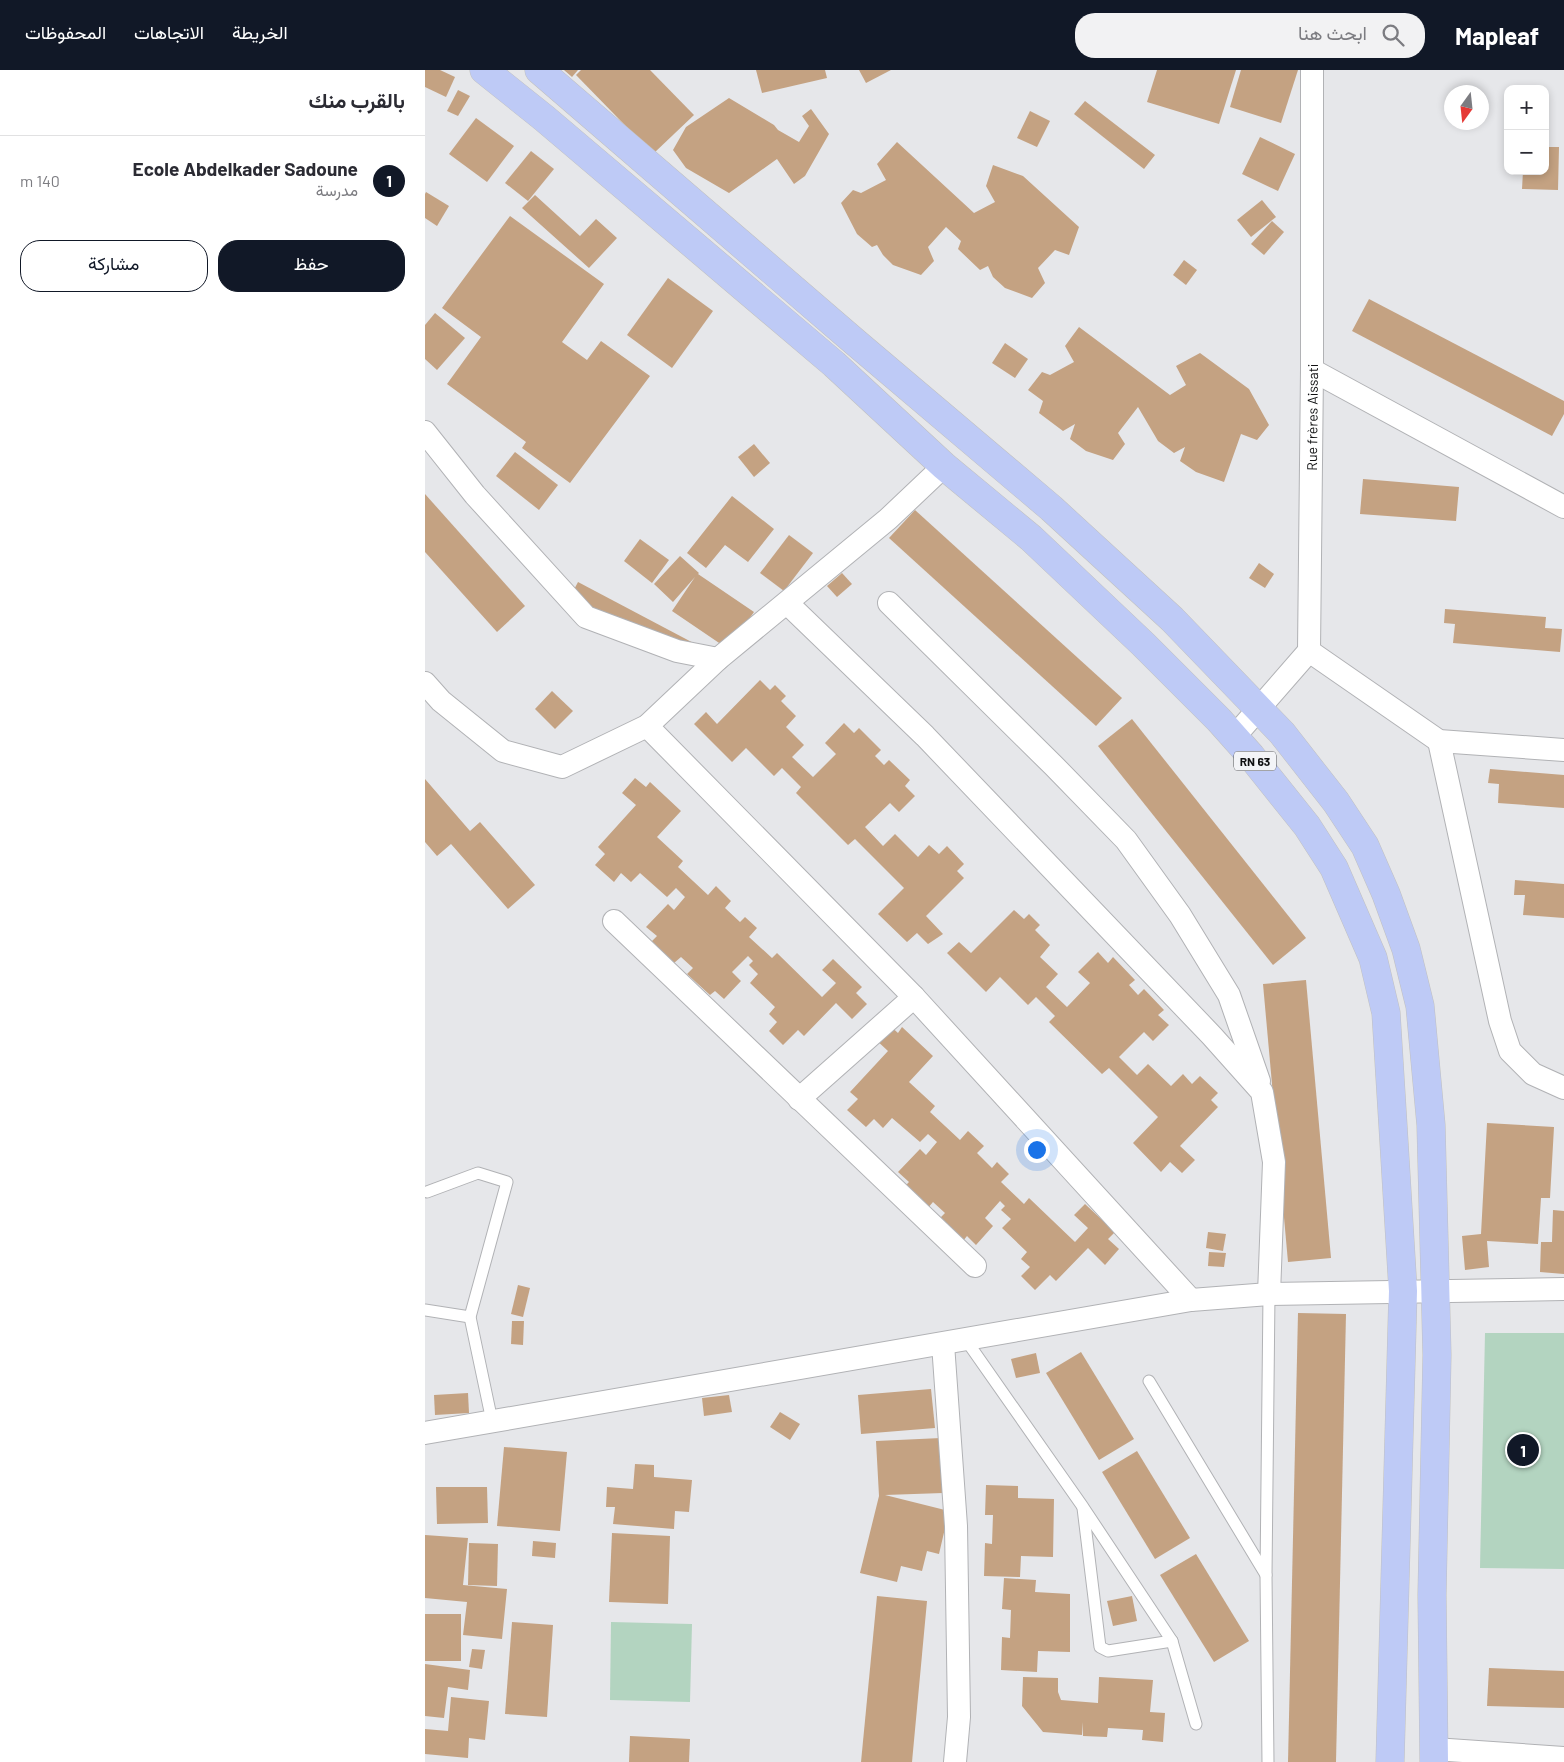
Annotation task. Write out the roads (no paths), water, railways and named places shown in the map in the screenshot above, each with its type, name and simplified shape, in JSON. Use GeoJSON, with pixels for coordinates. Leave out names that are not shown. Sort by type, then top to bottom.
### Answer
{"type":"FeatureCollection","features":[{"type":"Feature","properties":{"kind":"main road","name":"RN 63"},"geometry":{"type":"LineString","coordinates":[[483,70],[551,124],[827,358],[944,466],[1038,545],[1143,644],[1234,737],[1307,826],[1334,868],[1373,958],[1386,1013],[1403,1291],[1390,1762]]}},
{"type":"Feature","properties":{"kind":"main road"},"geometry":{"type":"LineString","coordinates":[[539,70],[1051,508],[1172,619],[1282,733],[1336,802],[1365,846],[1386,894],[1406,949],[1420,1006],[1431,1125],[1437,1355],[1433,1595],[1434,1756]]}},
{"type":"Feature","properties":{"kind":"street","name":"Rue frères Aissati"},"geometry":{"type":"LineString","coordinates":[[1309,651],[1312,370],[1312,70]]}},
{"type":"Feature","properties":{"kind":"street"},"geometry":{"type":"LineString","coordinates":[[1312,370],[1564,506]]}},
{"type":"Feature","properties":{"kind":"street"},"geometry":{"type":"LineString","coordinates":[[425,432],[475,495],[586,617],[677,651],[718,659]]}},
{"type":"Feature","properties":{"kind":"street"},"geometry":{"type":"LineString","coordinates":[[425,683],[441,701],[503,751],[562,767],[647,726],[718,659],[888,520],[944,466]]}},
{"type":"Feature","properties":{"kind":"street"},"geometry":{"type":"LineString","coordinates":[[787,602],[925,736],[1199,1022],[1262,1092]]}},
{"type":"Feature","properties":{"kind":"street"},"geometry":{"type":"LineString","coordinates":[[889,603],[1055,766],[1126,840],[1180,915],[1229,995],[1262,1092],[1274,1162],[1269,1294]]}},
{"type":"Feature","properties":{"kind":"street"},"geometry":{"type":"LineString","coordinates":[[1234,737],[1309,651],[1439,740],[1564,750]]}},
{"type":"Feature","properties":{"kind":"street"},"geometry":{"type":"LineString","coordinates":[[647,726],[913,997],[1191,1300]]}},
{"type":"Feature","properties":{"kind":"street"},"geometry":{"type":"LineString","coordinates":[[1439,740],[1500,1021],[1510,1051],[1533,1074],[1564,1088]]}},
{"type":"Feature","properties":{"kind":"street"},"geometry":{"type":"LineString","coordinates":[[614,921],[799,1100],[975,1266]]}},
{"type":"Feature","properties":{"kind":"street"},"geometry":{"type":"LineString","coordinates":[[799,1100],[913,997]]}},
{"type":"Feature","properties":{"kind":"street"},"geometry":{"type":"LineString","coordinates":[[425,1433],[1191,1300],[1269,1294],[1564,1288]]}},
{"type":"Feature","properties":{"kind":"street"},"geometry":{"type":"LineString","coordinates":[[943,1344],[955,1526],[959,1717],[955,1762]]}},
{"type":"Feature","properties":{"kind":"street"},"geometry":{"type":"LineString","coordinates":[[1434,1756],[1564,1758]]}},
{"type":"Feature","properties":{"kind":"lane"},"geometry":{"type":"LineString","coordinates":[[427,1192],[478,1173],[507,1182],[470,1318],[492,1421]]}},
{"type":"Feature","properties":{"kind":"lane"},"geometry":{"type":"LineString","coordinates":[[1268,1762],[1266,1575],[1269,1294]]}},
{"type":"Feature","properties":{"kind":"lane"},"geometry":{"type":"LineString","coordinates":[[425,1310],[470,1318]]}},
{"type":"Feature","properties":{"kind":"lane"},"geometry":{"type":"LineString","coordinates":[[966,1340],[1083,1507],[1173,1641],[1195,1724]]}},
{"type":"Feature","properties":{"kind":"lane"},"geometry":{"type":"LineString","coordinates":[[1149,1381],[1266,1575]]}},
{"type":"Feature","properties":{"kind":"lane"},"geometry":{"type":"LineString","coordinates":[[1083,1507],[1100,1647],[1108,1651],[1173,1641]]}},
{"type":"Feature","properties":{"kind":"place","name":"Ecole Abdelkader Sadoune"},"geometry":{"type":"Point","coordinates":[1523,1450]}}]}
